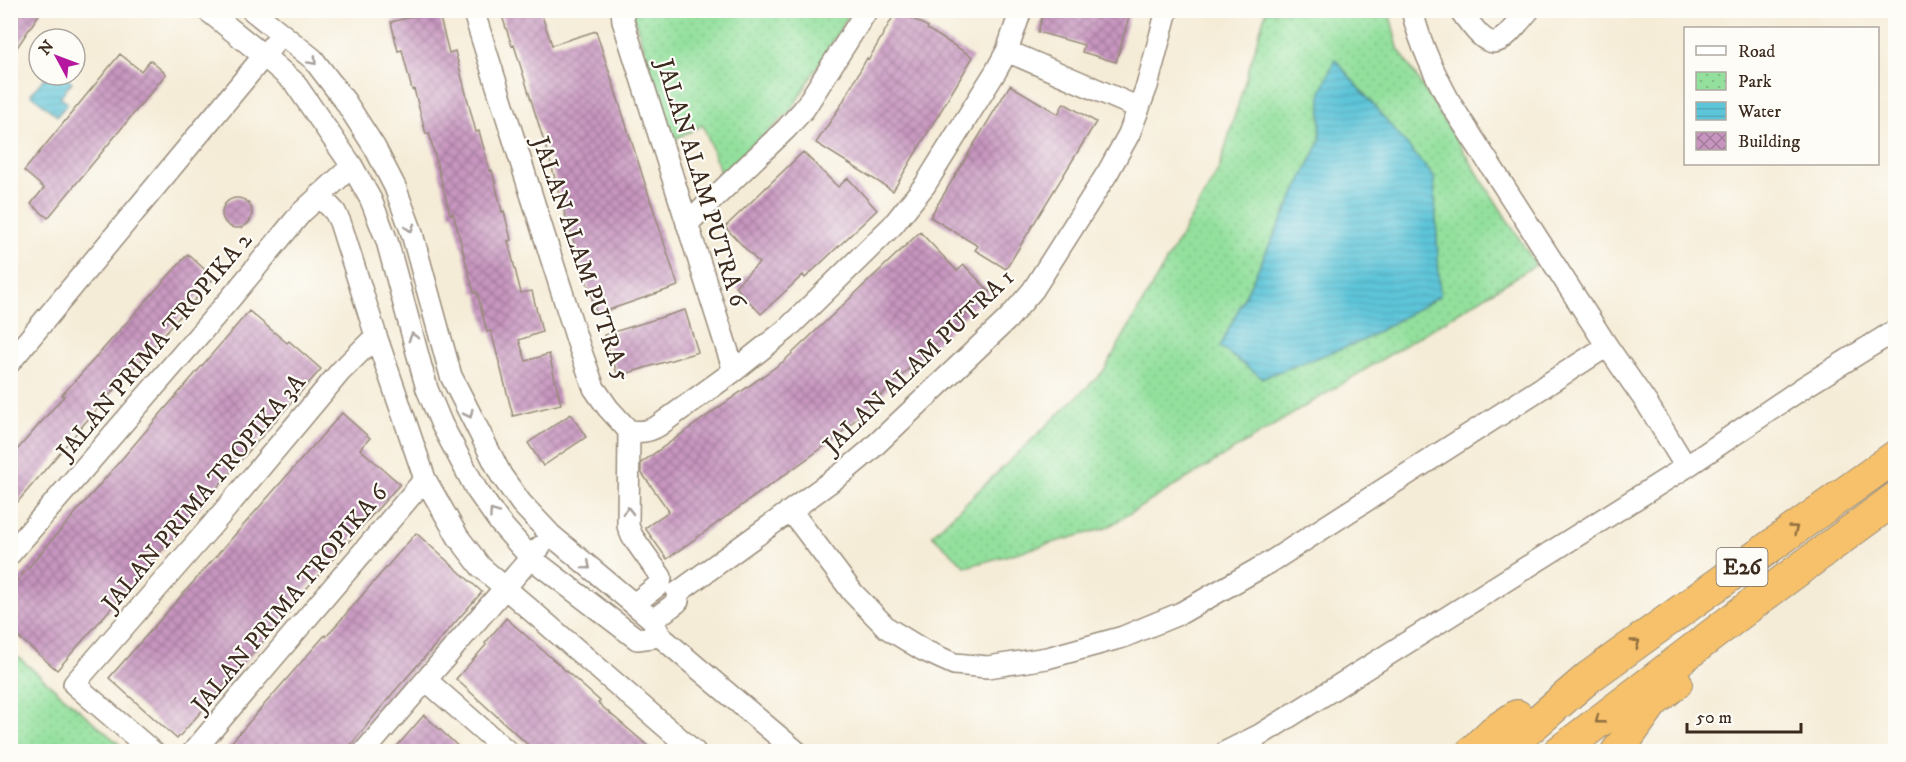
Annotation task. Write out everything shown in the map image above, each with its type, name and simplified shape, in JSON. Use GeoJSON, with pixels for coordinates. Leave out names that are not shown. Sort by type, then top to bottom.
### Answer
{"type":"FeatureCollection","features":[{"type":"Feature","properties":{"kind":"highway","name":"E26"},"geometry":{"type":"LineString","coordinates":[[1502,752],[1588,678],[1896,456]]}},
{"type":"Feature","properties":{"kind":"highway","name":"E26"},"geometry":{"type":"LineString","coordinates":[[1559,752],[1896,498]]}},
{"type":"Feature","properties":{"kind":"highway"},"geometry":{"type":"LineString","coordinates":[[1617,752],[1652,703],[1728,640],[1763,596]]}},
{"type":"Feature","properties":{"kind":"highway"},"geometry":{"type":"LineString","coordinates":[[1472,752],[1493,732],[1551,692],[1588,678]]}},
{"type":"Feature","properties":{"kind":"street"},"geometry":{"type":"LineString","coordinates":[[207,10],[294,82],[347,170],[371,200],[387,241],[427,388],[442,425],[476,489],[500,523],[531,558],[638,639],[648,619],[661,577],[632,536],[628,526],[629,431],[650,430],[734,371],[787,329],[893,225],[925,185],[1007,51],[1021,10]]}},
{"type":"Feature","properties":{"kind":"street"},"geometry":{"type":"LineString","coordinates":[[252,10],[313,59],[345,101],[375,148],[395,187],[411,230],[451,376],[501,475],[521,503],[551,536],[797,752]]}},
{"type":"Feature","properties":{"kind":"street","name":"JALAN ALAM PUTRA 5"},"geometry":{"type":"LineString","coordinates":[[473,10],[591,380],[604,403],[629,431]]}},
{"type":"Feature","properties":{"kind":"street","name":"JALAN ALAM PUTRA 6"},"geometry":{"type":"LineString","coordinates":[[622,10],[623,21],[734,371]]}},
{"type":"Feature","properties":{"kind":"street"},"geometry":{"type":"LineString","coordinates":[[687,224],[804,109],[867,10]]}},
{"type":"Feature","properties":{"kind":"street","name":"JALAN ALAM PUTRA 1"},"geometry":{"type":"LineString","coordinates":[[648,619],[672,592],[678,593],[792,511],[869,451],[1008,319],[1033,290],[1129,134],[1146,86],[1167,10]]}},
{"type":"Feature","properties":{"kind":"street"},"geometry":{"type":"LineString","coordinates":[[1412,10],[1417,33],[1431,68],[1452,106],[1607,346],[1648,405],[1686,467]]}},
{"type":"Feature","properties":{"kind":"street"},"geometry":{"type":"LineString","coordinates":[[1460,10],[1474,31],[1482,38],[1492,42],[1501,42],[1529,10]]}},
{"type":"Feature","properties":{"kind":"street"},"geometry":{"type":"LineString","coordinates":[[10,362],[282,34]]}},
{"type":"Feature","properties":{"kind":"street"},"geometry":{"type":"LineString","coordinates":[[1007,51],[1139,108]]}},
{"type":"Feature","properties":{"kind":"street","name":"JALAN PRIMA TROPIKA 2"},"geometry":{"type":"LineString","coordinates":[[10,554],[223,308],[301,213],[347,170]]}},
{"type":"Feature","properties":{"kind":"street"},"geometry":{"type":"LineString","coordinates":[[319,195],[335,212],[340,222],[425,479],[458,537],[482,567],[505,588],[695,752]]}},
{"type":"Feature","properties":{"kind":"street"},"geometry":{"type":"LineString","coordinates":[[1226,752],[1260,735],[1686,467],[1804,387],[1896,330]]}},
{"type":"Feature","properties":{"kind":"street","name":"JALAN PRIMA TROPIKA 3A"},"geometry":{"type":"LineString","coordinates":[[153,752],[74,684],[213,524],[340,372],[376,336]]}},
{"type":"Feature","properties":{"kind":"street"},"geometry":{"type":"LineString","coordinates":[[792,511],[853,593],[887,628],[923,650],[954,664],[988,667],[1047,658],[1123,637],[1181,613],[1272,561],[1607,346]]}},
{"type":"Feature","properties":{"kind":"street","name":"JALAN PRIMA TROPIKA 6"},"geometry":{"type":"LineString","coordinates":[[193,752],[425,479]]}},
{"type":"Feature","properties":{"kind":"street"},"geometry":{"type":"LineString","coordinates":[[364,752],[551,536]]}},
{"type":"Feature","properties":{"kind":"street"},"geometry":{"type":"LineString","coordinates":[[426,680],[508,752]]}},
{"type":"Feature","properties":{"kind":"green space"},"geometry":{"type":"Polygon","coordinates":[[[841,10],[848,16],[790,112],[721,174],[703,125],[673,140],[632,11],[841,10]]]}},
{"type":"Feature","properties":{"kind":"green space"},"geometry":{"type":"Polygon","coordinates":[[[1266,11],[1389,11],[1398,48],[1536,265],[1106,528],[966,567],[932,535],[1103,372],[1219,169],[1266,11]]]}},
{"type":"Feature","properties":{"kind":"green space"},"geometry":{"type":"Polygon","coordinates":[[[10,651],[127,751],[24,751],[11,740],[10,651]]]}},
{"type":"Feature","properties":{"kind":"water"},"geometry":{"type":"Polygon","coordinates":[[[1335,59],[1434,177],[1440,296],[1362,341],[1262,378],[1220,347],[1320,141],[1321,92],[1335,59]]]}},
{"type":"Feature","properties":{"kind":"water"},"geometry":{"type":"Polygon","coordinates":[[[37,87],[68,87],[60,97],[68,103],[57,116],[31,94],[37,87]]]}},
{"type":"Feature","properties":{"kind":"building"},"geometry":{"type":"Polygon","coordinates":[[[10,10],[42,10],[31,27],[27,27],[27,32],[10,58],[10,10]]]}},
{"type":"Feature","properties":{"kind":"building"},"geometry":{"type":"Polygon","coordinates":[[[438,10],[449,53],[455,51],[476,132],[479,131],[490,171],[492,170],[511,240],[508,241],[521,293],[532,291],[542,332],[519,340],[526,361],[549,354],[561,404],[513,416],[491,331],[487,332],[477,292],[474,293],[429,133],[426,134],[402,50],[398,51],[391,22],[438,10]]]}},
{"type":"Feature","properties":{"kind":"building"},"geometry":{"type":"Polygon","coordinates":[[[500,10],[540,10],[552,45],[596,31],[678,286],[597,314],[514,45],[512,46],[500,10]]]}},
{"type":"Feature","properties":{"kind":"building"},"geometry":{"type":"Polygon","coordinates":[[[897,10],[928,27],[927,29],[973,57],[893,191],[816,143],[897,10]]]}},
{"type":"Feature","properties":{"kind":"building"},"geometry":{"type":"Polygon","coordinates":[[[1044,10],[1131,10],[1116,62],[1082,52],[1084,45],[1038,32],[1044,10]]]}},
{"type":"Feature","properties":{"kind":"building"},"geometry":{"type":"Polygon","coordinates":[[[120,54],[141,71],[150,60],[166,74],[48,218],[31,204],[44,188],[24,171],[120,54]]]}},
{"type":"Feature","properties":{"kind":"building"},"geometry":{"type":"Polygon","coordinates":[[[1010,85],[1058,114],[1064,103],[1096,122],[1006,269],[975,250],[978,246],[930,217],[1010,85]]]}},
{"type":"Feature","properties":{"kind":"building"},"geometry":{"type":"Polygon","coordinates":[[[803,152],[838,187],[848,178],[877,210],[805,278],[803,275],[761,314],[735,286],[759,263],[725,227],[803,152]]]}},
{"type":"Feature","properties":{"kind":"building"},"geometry":{"type":"Polygon","coordinates":[[[237,198],[248,202],[252,213],[248,224],[237,228],[226,224],[222,213],[226,202],[237,198]]]}},
{"type":"Feature","properties":{"kind":"building"},"geometry":{"type":"Polygon","coordinates":[[[920,232],[957,271],[964,265],[990,292],[836,438],[667,559],[645,528],[669,511],[641,472],[641,463],[784,361],[920,232]]]}},
{"type":"Feature","properties":{"kind":"building"},"geometry":{"type":"Polygon","coordinates":[[[188,254],[214,278],[10,511],[10,458],[64,396],[62,395],[188,254]]]}},
{"type":"Feature","properties":{"kind":"building"},"geometry":{"type":"Polygon","coordinates":[[[685,310],[698,352],[618,376],[604,335],[685,310]]]}},
{"type":"Feature","properties":{"kind":"building"},"geometry":{"type":"Polygon","coordinates":[[[249,311],[321,369],[57,670],[10,630],[10,589],[249,311]]]}},
{"type":"Feature","properties":{"kind":"building"},"geometry":{"type":"Polygon","coordinates":[[[342,413],[370,438],[360,449],[400,484],[290,607],[292,609],[177,739],[109,678],[342,413]]]}},
{"type":"Feature","properties":{"kind":"building"},"geometry":{"type":"Polygon","coordinates":[[[571,414],[586,437],[543,466],[528,443],[571,414]]]}},
{"type":"Feature","properties":{"kind":"building"},"geometry":{"type":"Polygon","coordinates":[[[416,533],[482,592],[393,693],[345,752],[223,752],[325,635],[326,637],[416,533]]]}},
{"type":"Feature","properties":{"kind":"building"},"geometry":{"type":"Polygon","coordinates":[[[506,618],[655,752],[536,752],[456,679],[506,618]]]}},
{"type":"Feature","properties":{"kind":"building"},"geometry":{"type":"Polygon","coordinates":[[[424,715],[447,736],[464,752],[392,752],[424,715]]]}}]}
